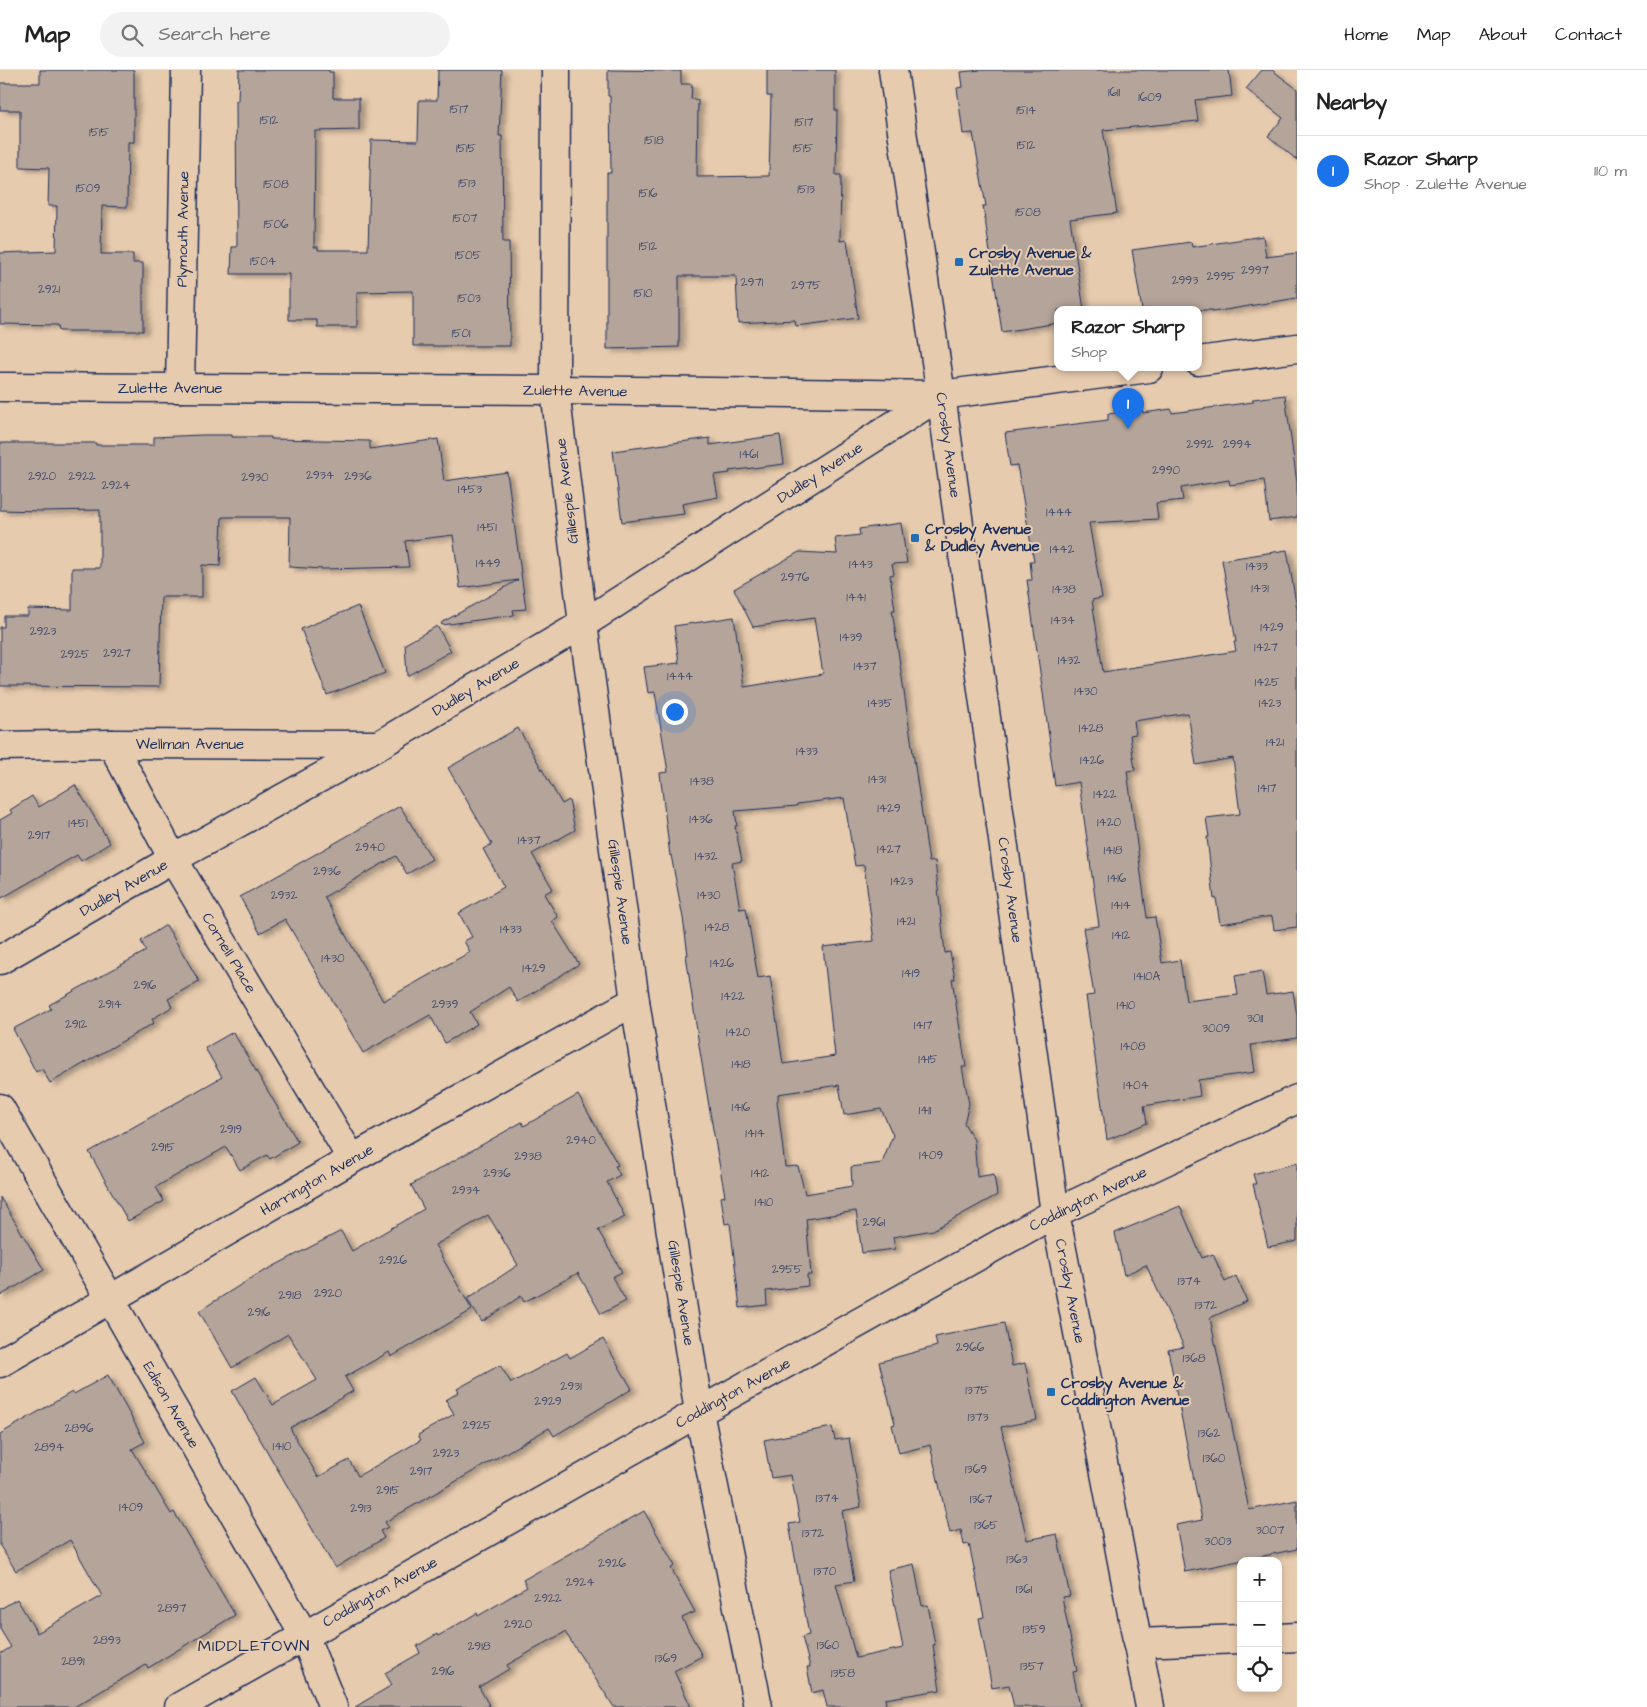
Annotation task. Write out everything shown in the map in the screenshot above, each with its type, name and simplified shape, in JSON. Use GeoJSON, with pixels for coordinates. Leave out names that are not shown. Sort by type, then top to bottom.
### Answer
{"type":"FeatureCollection","features":[{"type":"Feature","properties":{"kind":"street","name":"Plymouth Avenue"},"geometry":{"type":"LineString","coordinates":[[180,388],[186,70]]}},
{"type":"Feature","properties":{"kind":"street","name":"Gillespie Avenue"},"geometry":{"type":"LineString","coordinates":[[556,70],[555,390],[583,624],[636,1002],[699,1412],[758,1707]]}},
{"type":"Feature","properties":{"kind":"street","name":"Crosby Avenue"},"geometry":{"type":"LineString","coordinates":[[893,70],[941,395],[1055,1214],[1150,1707]]}},
{"type":"Feature","properties":{"kind":"street"},"geometry":{"type":"LineString","coordinates":[[1202,360],[1297,348]]}},
{"type":"Feature","properties":{"kind":"street","name":"Zulette Avenue"},"geometry":{"type":"LineString","coordinates":[[0,387],[555,390],[941,395],[1126,371]]}},
{"type":"Feature","properties":{"kind":"street","name":"Dudley Avenue"},"geometry":{"type":"LineString","coordinates":[[0,960],[174,859],[379,745],[583,624],[941,395]]}},
{"type":"Feature","properties":{"kind":"street","name":"Wellman Avenue"},"geometry":{"type":"LineString","coordinates":[[0,746],[112,744],[379,745]]}},
{"type":"Feature","properties":{"kind":"street","name":"Cornell Place"},"geometry":{"type":"LineString","coordinates":[[112,744],[174,859],[352,1159]]}},
{"type":"Feature","properties":{"kind":"street","name":"Harrington Avenue"},"geometry":{"type":"LineString","coordinates":[[0,1363],[352,1159],[636,1002]]}},
{"type":"Feature","properties":{"kind":"street","name":"Coddington Avenue"},"geometry":{"type":"LineString","coordinates":[[179,1707],[699,1412],[1055,1214],[1297,1099]]}},
{"type":"Feature","properties":{"kind":"street","name":"Edison Avenue"},"geometry":{"type":"LineString","coordinates":[[0,1108],[304,1635],[333,1707]]}},
{"type":"Feature","properties":{"kind":"street"},"geometry":{"type":"LineString","coordinates":[[1282,1638],[1297,1637]]}},
{"type":"Feature","properties":{"kind":"street"},"geometry":{"type":"LineString","coordinates":[[1137,1643],[1237,1639]]}},
{"type":"Feature","properties":{"kind":"building"},"geometry":{"type":"Polygon","coordinates":[[[40,70],[134,70],[134,142],[128,142],[127,207],[102,206],[101,254],[133,254],[133,263],[143,263],[143,331],[59,331],[58,325],[0,324],[0,253],[56,251],[57,206],[48,206],[49,168],[20,167],[20,110],[0,110],[0,83],[40,83],[40,70]]]}},
{"type":"Feature","properties":{"kind":"building"},"geometry":{"type":"Polygon","coordinates":[[[239,70],[329,70],[329,72],[333,72],[333,98],[359,98],[359,130],[315,131],[314,247],[318,247],[318,250],[368,250],[371,140],[418,141],[419,100],[437,100],[438,70],[502,70],[499,136],[502,136],[503,242],[509,242],[510,346],[413,346],[413,291],[357,292],[357,327],[317,327],[317,320],[289,320],[289,274],[231,274],[232,247],[237,247],[236,101],[238,101],[239,70]]]}},
{"type":"Feature","properties":{"kind":"building"},"geometry":{"type":"Polygon","coordinates":[[[608,70],[681,71],[681,84],[692,84],[691,99],[698,100],[697,177],[769,176],[771,96],[767,96],[767,70],[835,70],[835,110],[837,110],[836,175],[841,175],[840,241],[847,240],[858,318],[796,326],[795,320],[738,323],[736,276],[679,276],[679,347],[607,349],[607,173],[611,173],[608,70]]]}},
{"type":"Feature","properties":{"kind":"building"},"geometry":{"type":"Polygon","coordinates":[[[980,70],[1229,70],[1232,96],[1195,100],[1198,121],[1103,130],[1117,213],[1070,219],[1083,306],[1054,306],[1054,324],[1002,332],[983,206],[986,206],[973,133],[963,134],[957,88],[963,87],[961,72],[980,70]]]}},
{"type":"Feature","properties":{"kind":"building"},"geometry":{"type":"Polygon","coordinates":[[[1262,70],[1272,70],[1297,89],[1297,160],[1268,136],[1283,118],[1246,89],[1262,70]]]}},
{"type":"Feature","properties":{"kind":"building"},"geometry":{"type":"Polygon","coordinates":[[[1263,236],[1266,257],[1297,253],[1297,298],[1213,312],[1213,310],[1202,310],[1202,306],[1141,306],[1132,250],[1191,242],[1192,247],[1263,236]]]}},
{"type":"Feature","properties":{"kind":"building"},"geometry":{"type":"Polygon","coordinates":[[[1285,395],[1297,483],[1297,517],[1269,521],[1264,480],[1230,485],[1229,480],[1181,488],[1183,500],[1156,503],[1158,519],[1089,523],[1102,598],[1092,600],[1103,672],[1236,651],[1222,560],[1287,550],[1297,609],[1297,927],[1274,930],[1272,916],[1220,924],[1216,898],[1214,899],[1206,818],[1240,814],[1233,758],[1196,765],[1188,713],[1134,721],[1136,734],[1130,735],[1135,770],[1127,771],[1147,918],[1155,917],[1162,963],[1180,960],[1186,1001],[1238,995],[1235,976],[1262,971],[1266,995],[1293,991],[1297,1016],[1297,1038],[1251,1045],[1255,1072],[1198,1080],[1200,1096],[1144,1106],[1147,1123],[1107,1140],[1086,996],[1094,995],[1083,928],[1099,926],[1079,782],[1055,786],[1027,580],[1032,580],[1030,561],[1034,561],[1017,465],[1010,466],[1005,433],[1108,420],[1108,414],[1142,409],[1143,413],[1171,409],[1172,413],[1253,402],[1253,399],[1285,395]]]}},
{"type":"Feature","properties":{"kind":"building"},"geometry":{"type":"Polygon","coordinates":[[[202,435],[271,437],[271,439],[370,441],[370,449],[438,439],[444,481],[507,472],[526,609],[513,610],[514,615],[442,625],[441,623],[518,580],[460,588],[453,535],[405,541],[409,567],[324,569],[289,567],[290,517],[222,517],[220,566],[202,565],[202,597],[161,597],[159,687],[0,686],[0,627],[4,627],[4,616],[28,616],[28,609],[72,610],[72,568],[100,568],[100,510],[0,510],[0,443],[154,445],[154,437],[202,435]]]}},
{"type":"Feature","properties":{"kind":"building"},"geometry":{"type":"Polygon","coordinates":[[[780,435],[784,464],[729,471],[730,473],[714,475],[718,497],[682,504],[684,514],[622,522],[613,451],[710,438],[710,445],[780,435]]]}},
{"type":"Feature","properties":{"kind":"building"},"geometry":{"type":"Polygon","coordinates":[[[901,523],[907,563],[892,564],[894,574],[890,575],[895,610],[892,610],[929,862],[935,861],[945,953],[950,952],[955,979],[952,979],[966,1067],[962,1067],[969,1104],[964,1123],[974,1140],[977,1177],[994,1174],[997,1195],[933,1230],[893,1237],[895,1249],[862,1253],[856,1211],[806,1219],[811,1275],[807,1275],[808,1286],[766,1291],[767,1305],[740,1308],[730,1223],[725,1224],[721,1197],[725,1196],[700,1052],[686,955],[688,955],[683,918],[670,856],[660,773],[668,772],[655,692],[648,693],[644,667],[679,663],[674,626],[734,617],[744,687],[823,674],[814,618],[753,627],[734,589],[799,552],[837,554],[835,538],[860,535],[859,529],[901,523]],[[844,798],[797,804],[797,806],[735,811],[737,826],[735,826],[742,861],[732,863],[740,909],[746,908],[758,978],[770,976],[783,1064],[835,1056],[823,947],[874,941],[864,865],[855,866],[844,798]],[[839,1085],[778,1094],[777,1101],[785,1167],[798,1166],[805,1194],[852,1186],[851,1167],[882,1163],[893,1135],[881,1109],[844,1115],[839,1085]]]}},
{"type":"Feature","properties":{"kind":"building"},"geometry":{"type":"Polygon","coordinates":[[[358,606],[385,673],[327,695],[301,629],[358,606]]]}},
{"type":"Feature","properties":{"kind":"building"},"geometry":{"type":"Polygon","coordinates":[[[437,626],[451,651],[407,676],[405,644],[437,626]]]}},
{"type":"Feature","properties":{"kind":"building"},"geometry":{"type":"Polygon","coordinates":[[[518,728],[562,804],[569,800],[575,830],[532,854],[553,889],[544,894],[558,917],[552,921],[579,964],[518,1002],[509,987],[470,1012],[477,1024],[445,1043],[430,1015],[363,1053],[285,919],[260,933],[240,897],[400,806],[432,859],[407,874],[396,856],[324,897],[383,1001],[470,952],[464,941],[472,937],[459,913],[504,887],[483,849],[492,844],[448,768],[518,728]]]}},
{"type":"Feature","properties":{"kind":"building"},"geometry":{"type":"Polygon","coordinates":[[[75,785],[110,843],[81,861],[77,855],[0,899],[0,820],[12,813],[10,810],[32,796],[39,807],[75,785]]]}},
{"type":"Feature","properties":{"kind":"building"},"geometry":{"type":"Polygon","coordinates":[[[166,925],[199,981],[168,999],[172,1007],[152,1019],[154,1023],[50,1083],[42,1069],[36,1072],[13,1029],[51,1009],[49,1005],[146,951],[141,941],[166,925]]]}},
{"type":"Feature","properties":{"kind":"building"},"geometry":{"type":"Polygon","coordinates":[[[233,1032],[298,1142],[270,1159],[267,1155],[240,1170],[226,1147],[156,1187],[164,1201],[128,1221],[89,1152],[222,1077],[205,1048],[233,1032]]]}},
{"type":"Feature","properties":{"kind":"building"},"geometry":{"type":"Polygon","coordinates":[[[578,1095],[618,1165],[615,1166],[620,1175],[607,1182],[625,1217],[598,1230],[622,1272],[612,1277],[626,1301],[601,1314],[578,1273],[524,1302],[521,1296],[482,1322],[467,1299],[518,1265],[488,1215],[435,1245],[472,1310],[391,1357],[389,1352],[345,1377],[353,1391],[290,1428],[318,1477],[349,1460],[358,1476],[421,1440],[418,1435],[454,1414],[446,1400],[459,1392],[457,1389],[500,1365],[511,1383],[567,1353],[570,1358],[603,1339],[632,1389],[554,1436],[549,1428],[385,1522],[388,1527],[380,1531],[384,1538],[335,1568],[232,1391],[256,1377],[273,1405],[317,1380],[288,1334],[232,1368],[199,1311],[253,1277],[341,1231],[352,1251],[424,1209],[411,1185],[522,1122],[524,1126],[578,1095]]]}},
{"type":"Feature","properties":{"kind":"building"},"geometry":{"type":"Polygon","coordinates":[[[1297,1163],[1297,1241],[1268,1247],[1253,1184],[1256,1184],[1253,1174],[1297,1163]]]}},
{"type":"Feature","properties":{"kind":"building"},"geometry":{"type":"Polygon","coordinates":[[[0,1197],[44,1270],[0,1296],[0,1197]]]}},
{"type":"Feature","properties":{"kind":"building"},"geometry":{"type":"Polygon","coordinates":[[[1180,1206],[1202,1258],[1213,1254],[1225,1282],[1236,1276],[1247,1301],[1210,1318],[1249,1510],[1297,1500],[1297,1549],[1258,1557],[1237,1557],[1237,1561],[1185,1572],[1176,1525],[1202,1520],[1168,1350],[1184,1347],[1146,1265],[1124,1275],[1115,1233],[1180,1206]]]}},
{"type":"Feature","properties":{"kind":"building"},"geometry":{"type":"Polygon","coordinates":[[[1004,1323],[1012,1366],[1025,1363],[1037,1420],[1001,1427],[1027,1540],[1057,1534],[1070,1596],[1062,1597],[1077,1671],[1073,1672],[1080,1707],[1014,1707],[1009,1685],[992,1688],[979,1618],[984,1617],[969,1544],[964,1545],[961,1530],[950,1533],[930,1445],[899,1453],[892,1425],[895,1424],[879,1362],[937,1346],[935,1337],[1004,1323]]]}},
{"type":"Feature","properties":{"kind":"building"},"geometry":{"type":"Polygon","coordinates":[[[108,1375],[145,1442],[132,1449],[171,1514],[174,1512],[235,1615],[148,1668],[146,1665],[74,1707],[0,1707],[0,1654],[11,1647],[0,1629],[0,1609],[17,1599],[37,1633],[102,1596],[70,1540],[16,1571],[0,1546],[0,1434],[72,1392],[74,1394],[108,1375]]]}},
{"type":"Feature","properties":{"kind":"building"},"geometry":{"type":"Polygon","coordinates":[[[832,1427],[835,1440],[849,1438],[861,1507],[842,1511],[854,1581],[836,1584],[856,1658],[903,1648],[888,1570],[914,1564],[922,1606],[928,1605],[940,1690],[885,1699],[886,1707],[827,1707],[823,1690],[812,1693],[807,1667],[810,1667],[802,1637],[809,1635],[789,1524],[800,1522],[791,1475],[771,1478],[764,1440],[832,1427]]]}},
{"type":"Feature","properties":{"kind":"building"},"geometry":{"type":"Polygon","coordinates":[[[644,1511],[675,1566],[671,1568],[695,1612],[682,1618],[702,1656],[674,1671],[691,1707],[614,1707],[565,1632],[507,1665],[509,1669],[479,1687],[490,1707],[355,1707],[392,1685],[385,1673],[420,1653],[417,1646],[477,1613],[478,1616],[527,1587],[523,1580],[644,1511]]]}},
{"type":"Feature","properties":{"kind":"place","name":"Crosby Avenue & Zulette Avenue"},"geometry":{"type":"Point","coordinates":[959,262]}},
{"type":"Feature","properties":{"kind":"place","name":"Razor Sharp"},"geometry":{"type":"Point","coordinates":[1128,429]}},
{"type":"Feature","properties":{"kind":"place","name":"Crosby Avenue & Dudley Avenue"},"geometry":{"type":"Point","coordinates":[915,538]}},
{"type":"Feature","properties":{"kind":"place","name":"Crosby Avenue & Coddington Avenue"},"geometry":{"type":"Point","coordinates":[1051,1392]}},
{"type":"Feature","properties":{"kind":"district","name":"MIDDLETOWN"},"geometry":{"type":"Point","coordinates":[254,1646]}}]}
